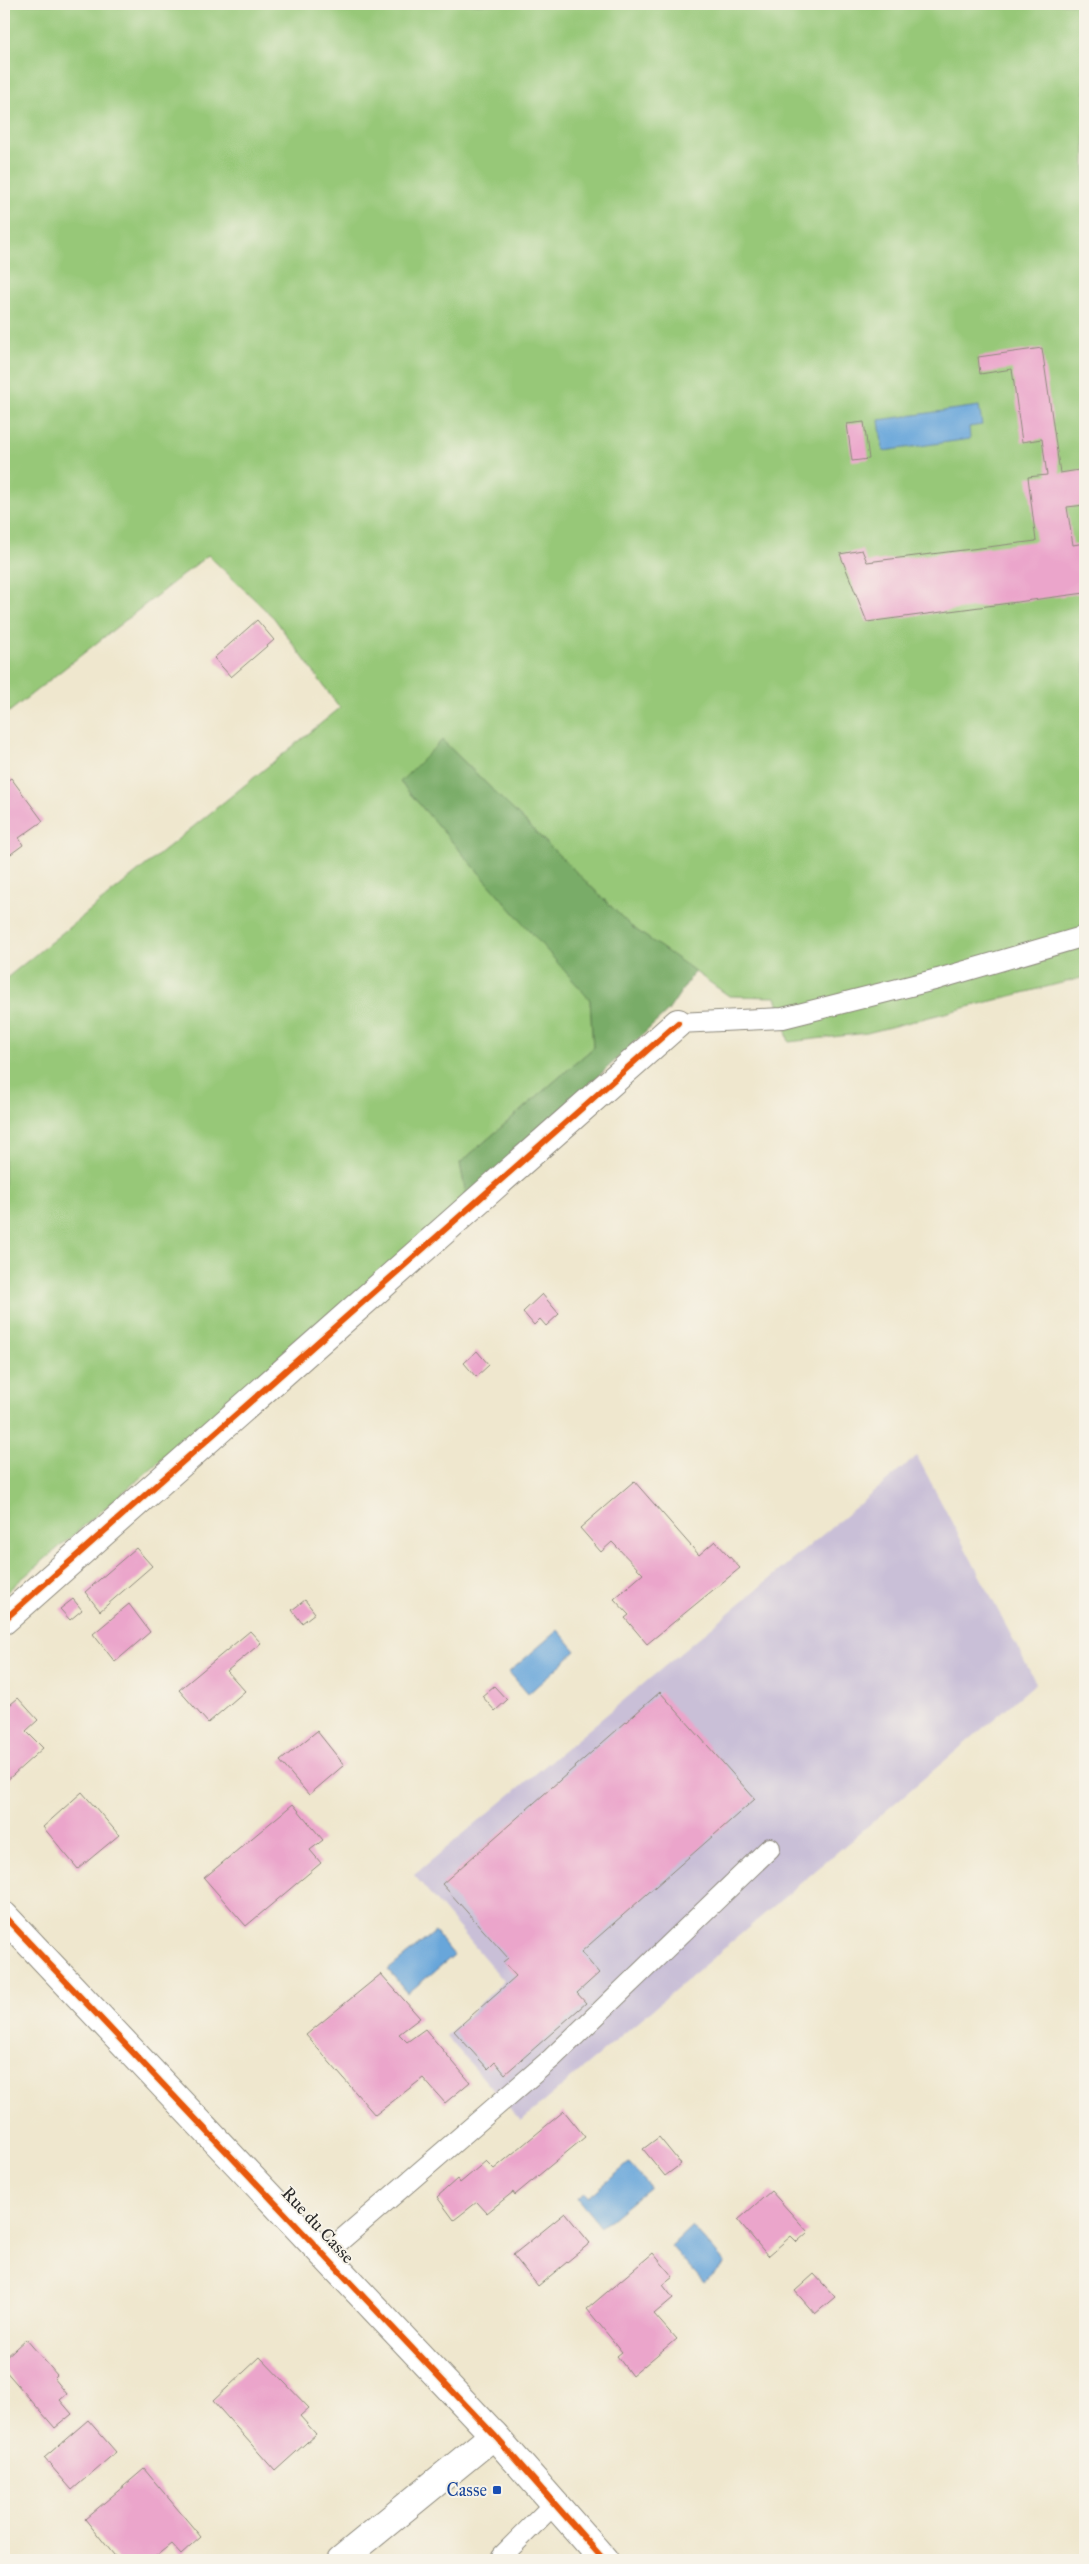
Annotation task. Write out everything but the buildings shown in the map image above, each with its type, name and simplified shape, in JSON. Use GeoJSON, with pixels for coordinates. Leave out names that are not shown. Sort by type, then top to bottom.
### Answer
{"type":"FeatureCollection","features":[{"type":"Feature","properties":{"kind":"street"},"geometry":{"type":"LineString","coordinates":[[4,1620],[678,1023]]}},
{"type":"Feature","properties":{"kind":"street","name":"Rue du Casse"},"geometry":{"type":"LineString","coordinates":[[4,1916],[494,2435],[604,2560]]}},
{"type":"Feature","properties":{"kind":"street"},"geometry":{"type":"LineString","coordinates":[[341,2560],[494,2435]]}},
{"type":"Feature","properties":{"kind":"lane"},"geometry":{"type":"LineString","coordinates":[[678,1023],[783,1018],[938,979],[1085,936]]}},
{"type":"Feature","properties":{"kind":"lane"},"geometry":{"type":"LineString","coordinates":[[325,2254],[552,2058],[770,1848]]}},
{"type":"Feature","properties":{"kind":"lane"},"geometry":{"type":"LineString","coordinates":[[502,2556],[554,2504]]}},
{"type":"Feature","properties":{"kind":"shaded area"},"geometry":{"type":"Polygon","coordinates":[[[917,1456],[1036,1683],[521,2121],[446,2036],[504,1981],[414,1875],[917,1456]]]}},
{"type":"Feature","properties":{"kind":"green space"},"geometry":{"type":"Polygon","coordinates":[[[4,4],[1085,4],[1085,977],[867,1033],[789,1042],[776,997],[729,996],[632,927],[442,740],[400,782],[590,999],[593,1048],[460,1163],[467,1199],[4,1594],[4,980],[340,708],[274,618],[208,555],[4,716],[4,4]]]}},
{"type":"Feature","properties":{"kind":"green space"},"geometry":{"type":"Polygon","coordinates":[[[442,740],[632,927],[695,971],[668,1011],[467,1199],[460,1163],[593,1048],[590,1000],[400,782],[442,740]]]}},
{"type":"Feature","properties":{"kind":"water"},"geometry":{"type":"Polygon","coordinates":[[[979,406],[982,425],[969,427],[970,439],[883,451],[879,420],[979,406]]]}},
{"type":"Feature","properties":{"kind":"water"},"geometry":{"type":"Polygon","coordinates":[[[558,1630],[576,1651],[528,1694],[509,1672],[558,1630]]]}},
{"type":"Feature","properties":{"kind":"water"},"geometry":{"type":"Polygon","coordinates":[[[435,1932],[454,1955],[408,1993],[388,1970],[435,1932]]]}},
{"type":"Feature","properties":{"kind":"water"},"geometry":{"type":"Polygon","coordinates":[[[629,2163],[650,2187],[601,2227],[577,2198],[584,2193],[589,2197],[629,2163]]]}},
{"type":"Feature","properties":{"kind":"water"},"geometry":{"type":"Polygon","coordinates":[[[692,2226],[725,2263],[704,2283],[671,2246],[692,2226]]]}},
{"type":"Feature","properties":{"kind":"cycle path"},"geometry":{"type":"LineString","coordinates":[[4,1620],[678,1023]]}},
{"type":"Feature","properties":{"kind":"cycle path"},"geometry":{"type":"LineString","coordinates":[[4,1916],[494,2435],[604,2560]]}},
{"type":"Feature","properties":{"kind":"place","name":"Casse"},"geometry":{"type":"Point","coordinates":[497,2490]}}]}
